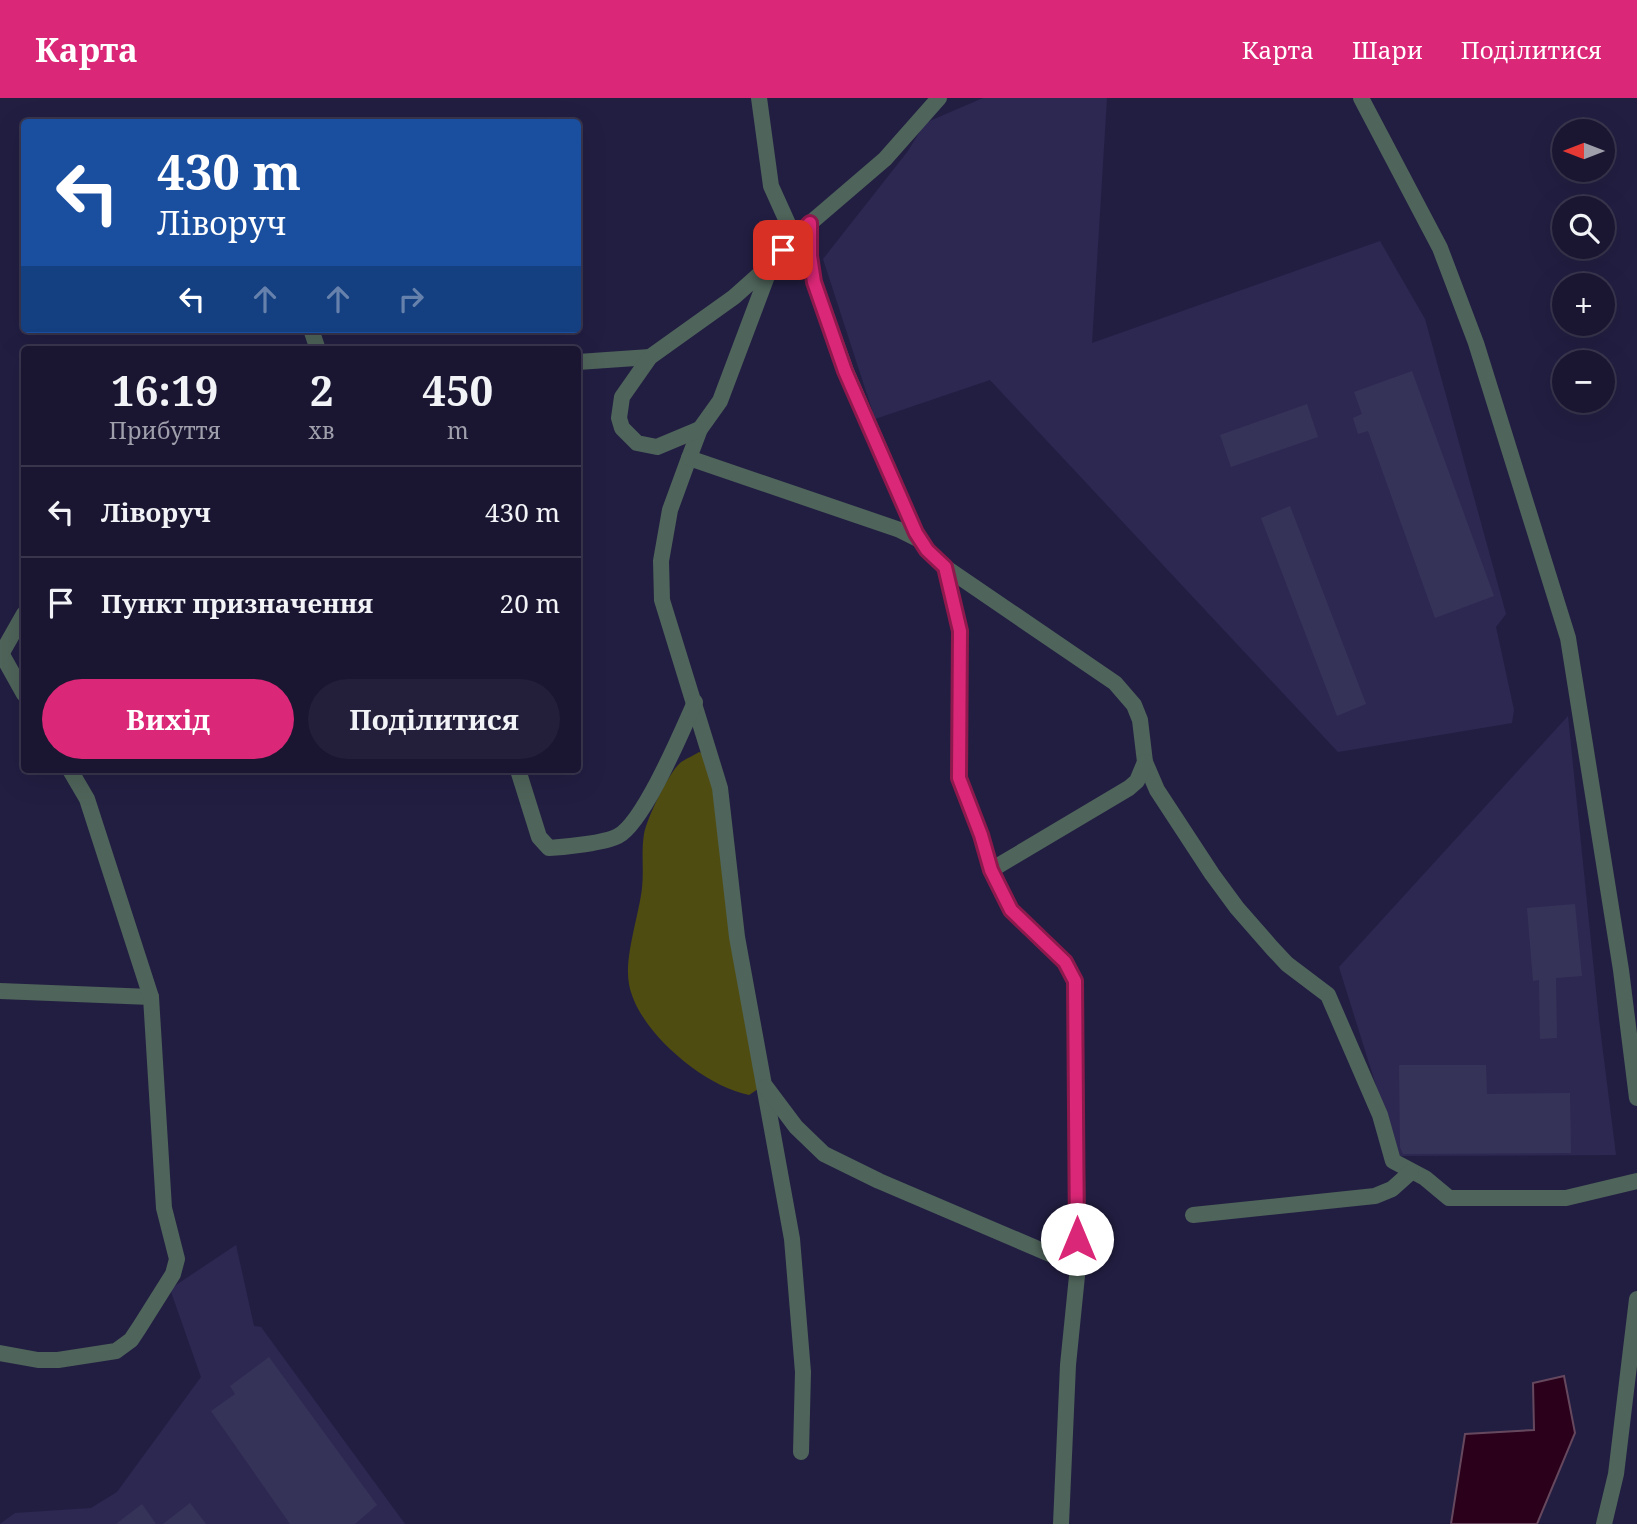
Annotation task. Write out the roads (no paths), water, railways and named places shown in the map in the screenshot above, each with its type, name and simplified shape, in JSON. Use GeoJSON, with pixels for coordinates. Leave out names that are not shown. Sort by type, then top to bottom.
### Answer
{"type":"FeatureCollection","features":[{"type":"Feature","properties":{"kind":"street"},"geometry":{"type":"LineString","coordinates":[[759,98],[771,186],[794,237]]}},
{"type":"Feature","properties":{"kind":"street"},"geometry":{"type":"LineString","coordinates":[[700,429],[657,447],[637,443],[622,428],[619,418],[622,397],[650,357],[734,297],[772,263],[794,237],[885,159],[939,98]]}},
{"type":"Feature","properties":{"kind":"street"},"geometry":{"type":"LineString","coordinates":[[1360,98],[1440,247],[1476,343],[1568,638],[1621,970],[1637,1098]]}},
{"type":"Feature","properties":{"kind":"street"},"geometry":{"type":"LineString","coordinates":[[810,223],[810,256],[814,282],[845,371],[920,540],[945,567],[1125,692],[1140,720],[1145,762],[1157,790],[1237,908],[1287,964],[1328,995],[1380,1115],[1393,1161],[1425,1178],[1449,1198],[1566,1198],[1637,1181]]}},
{"type":"Feature","properties":{"kind":"street"},"geometry":{"type":"LineString","coordinates":[[772,263],[720,401],[700,429],[689,458],[670,510],[661,561],[662,600],[720,788],[737,937],[792,1239],[803,1372],[801,1452]]}},
{"type":"Feature","properties":{"kind":"street"},"geometry":{"type":"LineString","coordinates":[[581,362],[650,357]]}},
{"type":"Feature","properties":{"kind":"street"},"geometry":{"type":"LineString","coordinates":[[689,458],[900,530],[920,540]]}},
{"type":"Feature","properties":{"kind":"street"},"geometry":{"type":"LineString","coordinates":[[945,567],[960,631],[959,778],[991,870],[1011,910],[1065,962],[1075,981],[1077,1266],[1068,1365],[1061,1524]]}},
{"type":"Feature","properties":{"kind":"street"},"geometry":{"type":"LineString","coordinates":[[21,619],[0,655],[21,689]]}},
{"type":"Feature","properties":{"kind":"street"},"geometry":{"type":"LineString","coordinates":[[519,773],[539,837],[549,848],[567,847],[617,836],[632,822],[668,764],[695,702]]}},
{"type":"Feature","properties":{"kind":"street"},"geometry":{"type":"LineString","coordinates":[[991,870],[1129,788],[1137,781],[1145,762]]}},
{"type":"Feature","properties":{"kind":"street"},"geometry":{"type":"LineString","coordinates":[[0,1353],[38,1360],[58,1360],[116,1351],[131,1340],[173,1274],[177,1259],[164,1208],[151,997],[87,799],[72,773]]}},
{"type":"Feature","properties":{"kind":"street"},"geometry":{"type":"LineString","coordinates":[[0,991],[151,997]]}},
{"type":"Feature","properties":{"kind":"street"},"geometry":{"type":"LineString","coordinates":[[763,1082],[796,1127],[824,1154],[891,1186],[1077,1266]]}},
{"type":"Feature","properties":{"kind":"street"},"geometry":{"type":"LineString","coordinates":[[1193,1215],[1376,1196],[1392,1189],[1411,1172]]}},
{"type":"Feature","properties":{"kind":"street"},"geometry":{"type":"LineString","coordinates":[[1604,1524],[1616,1474],[1637,1299]]}}]}
